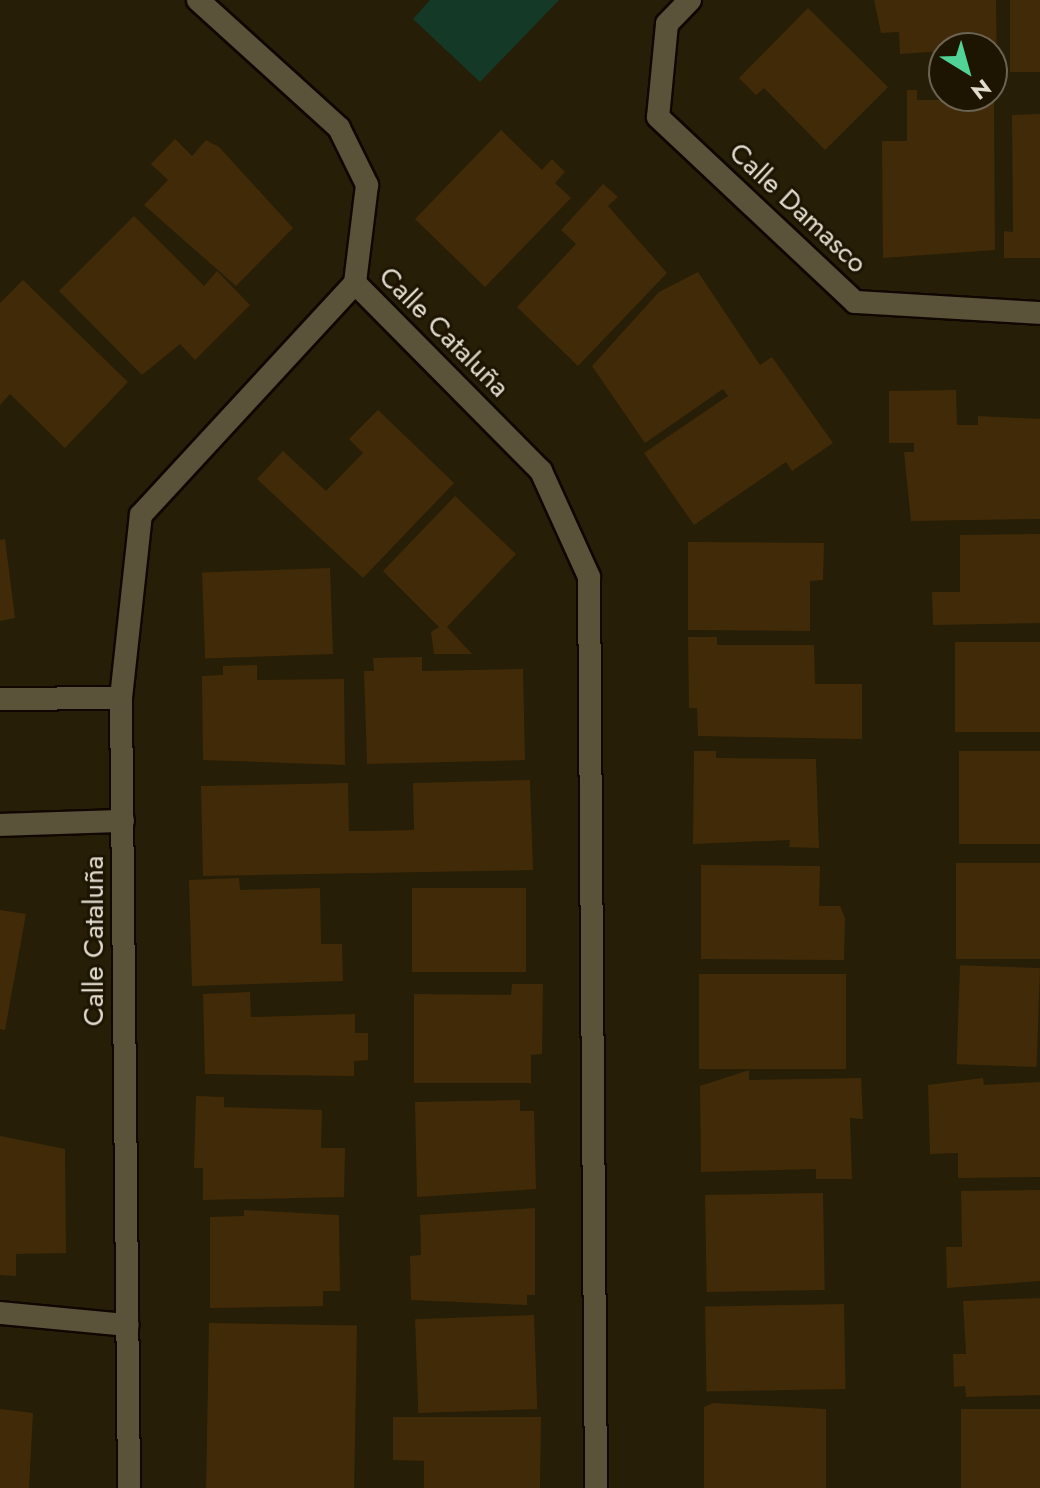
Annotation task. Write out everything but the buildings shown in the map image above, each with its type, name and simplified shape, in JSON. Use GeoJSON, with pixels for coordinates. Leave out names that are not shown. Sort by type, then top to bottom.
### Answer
{"type":"FeatureCollection","features":[{"type":"Feature","properties":{"kind":"street"},"geometry":{"type":"LineString","coordinates":[[198,0],[339,128],[367,185],[355,283]]}},
{"type":"Feature","properties":{"kind":"street","name":"Calle Damasco"},"geometry":{"type":"LineString","coordinates":[[690,0],[667,24],[658,117],[855,302],[1040,313]]}},
{"type":"Feature","properties":{"kind":"street","name":"Calle Cataluña"},"geometry":{"type":"LineString","coordinates":[[129,1488],[121,698],[141,515],[355,283],[541,471],[589,577],[596,1488]]}},
{"type":"Feature","properties":{"kind":"street"},"geometry":{"type":"LineString","coordinates":[[0,699],[121,698]]}},
{"type":"Feature","properties":{"kind":"street"},"geometry":{"type":"LineString","coordinates":[[0,825],[123,821]]}},
{"type":"Feature","properties":{"kind":"street"},"geometry":{"type":"LineString","coordinates":[[0,1313],[127,1325]]}},
{"type":"Feature","properties":{"kind":"green space"},"geometry":{"type":"Polygon","coordinates":[[[430,0],[559,0],[480,82],[413,19],[430,0]]]}}]}
